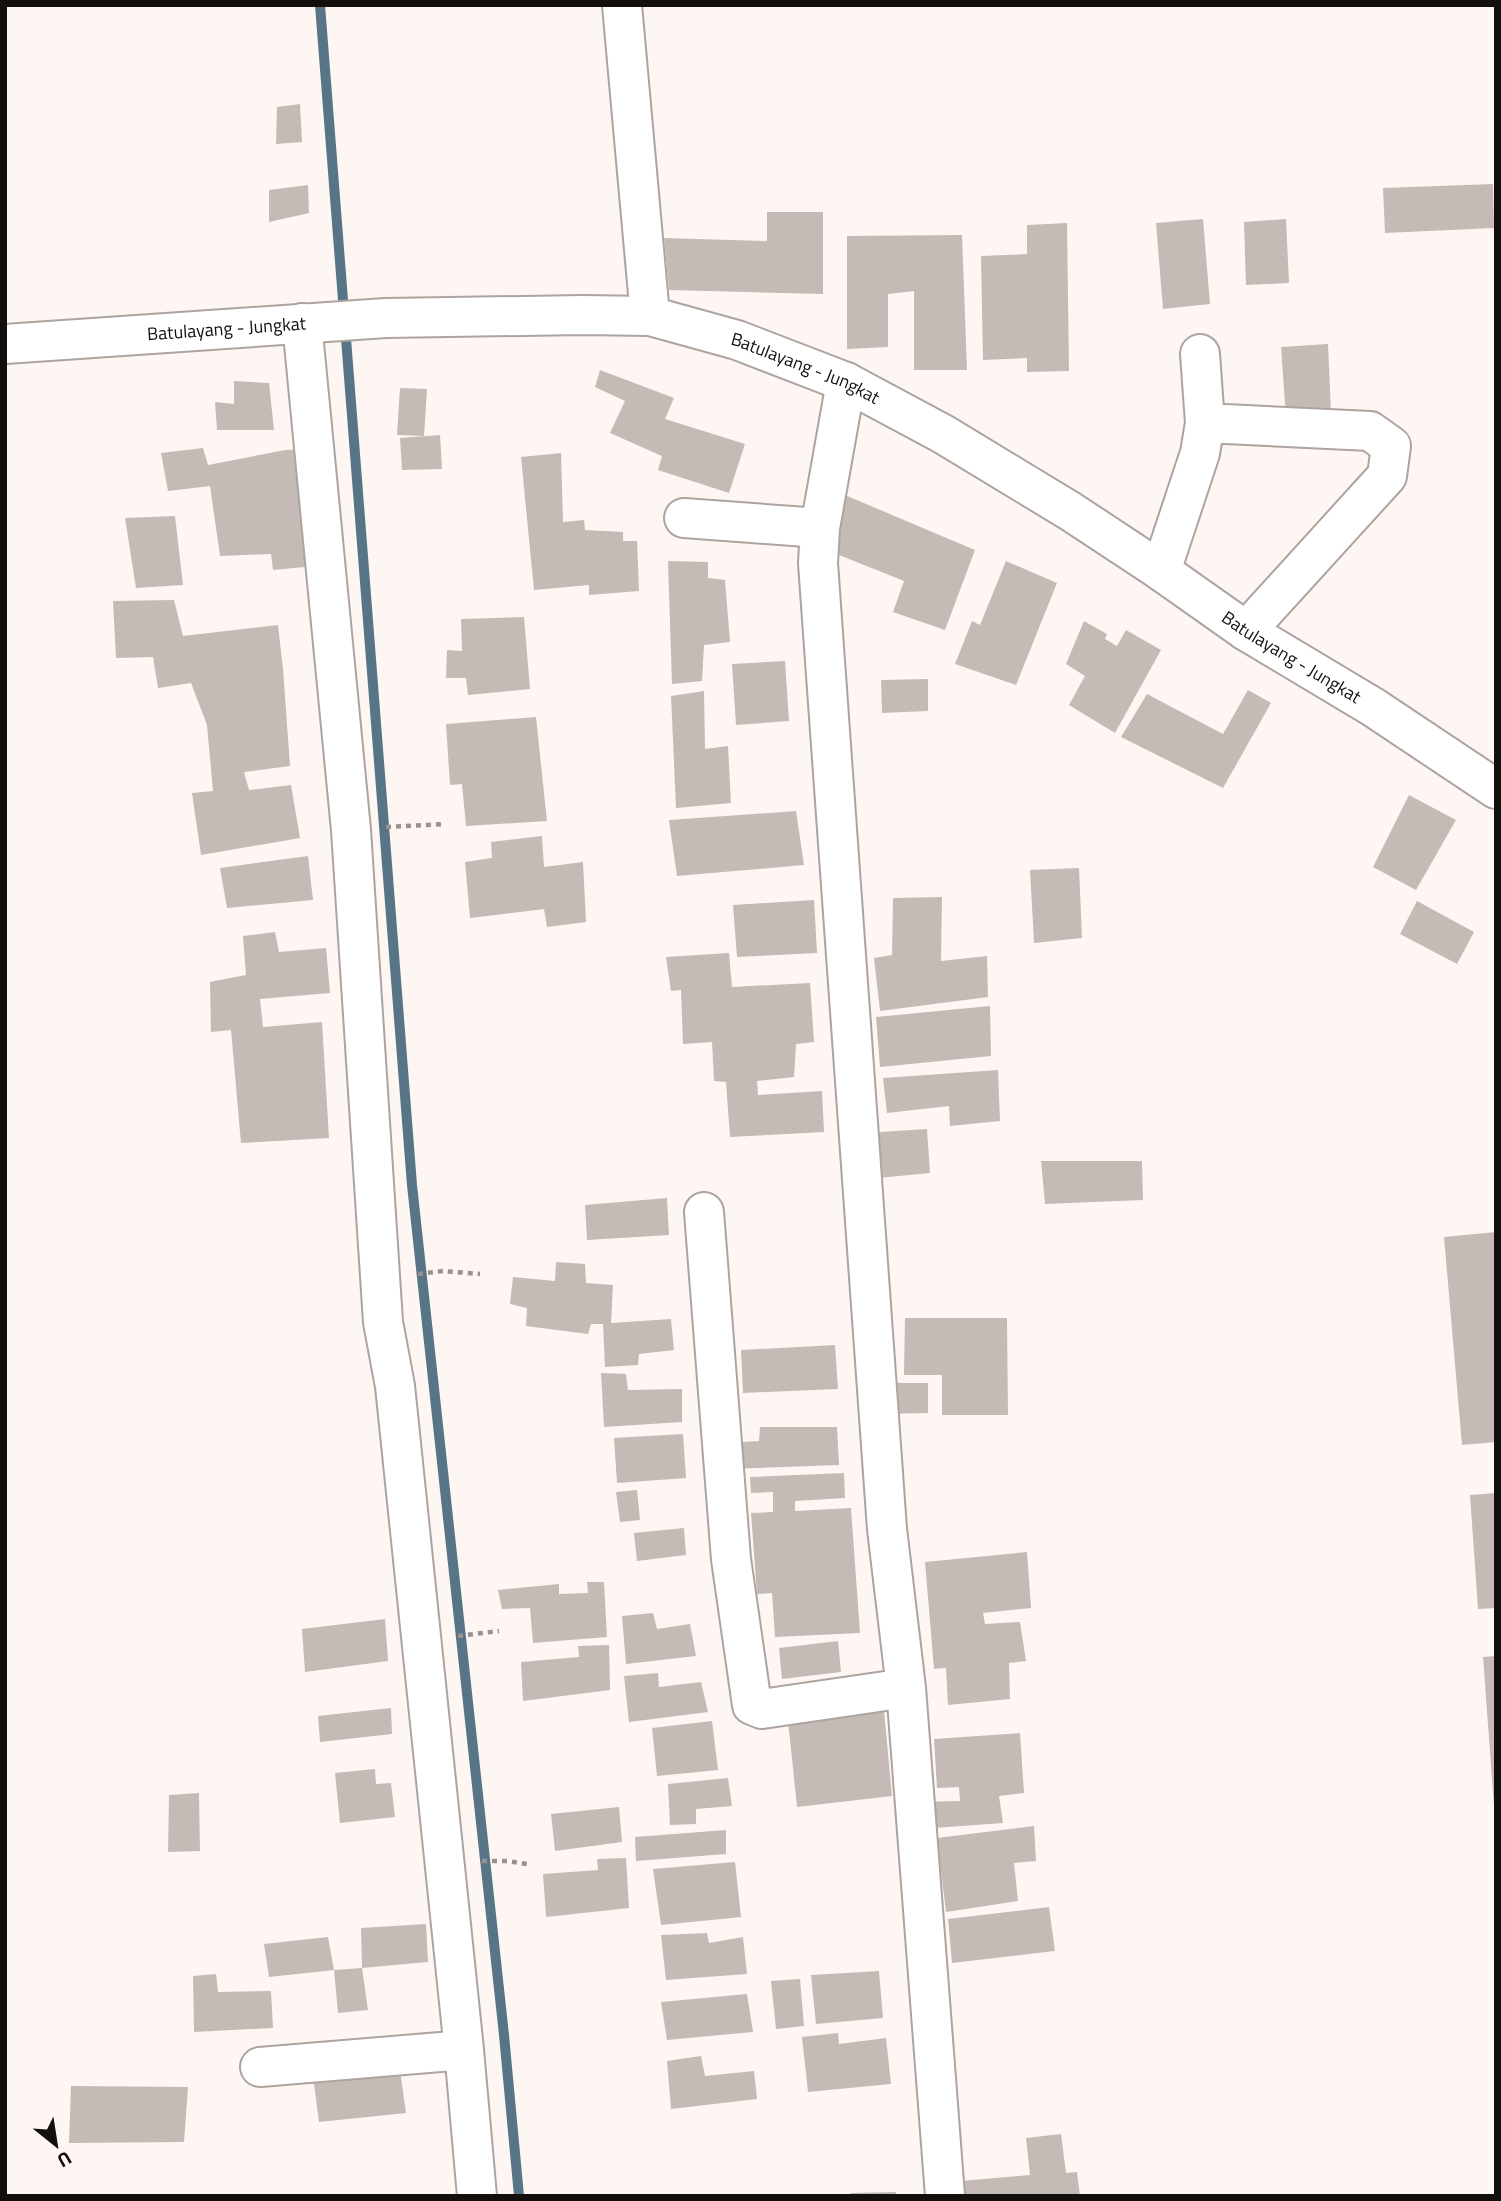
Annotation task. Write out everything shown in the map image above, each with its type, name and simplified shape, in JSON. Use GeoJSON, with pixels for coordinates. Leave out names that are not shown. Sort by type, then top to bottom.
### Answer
{"type":"FeatureCollection","features":[{"type":"Feature","properties":{"kind":"main road"},"geometry":{"type":"LineString","coordinates":[[622,5],[650,316]]}},
{"type":"Feature","properties":{"kind":"main road","name":"Batulayang - Jungkat"},"geometry":{"type":"LineString","coordinates":[[5,344],[386,318],[650,316],[737,340],[846,382],[943,434],[1070,511],[1246,631],[1373,708],[1496,789]]}},
{"type":"Feature","properties":{"kind":"main road"},"geometry":{"type":"LineString","coordinates":[[318,323],[383,1322],[396,1386],[477,2196]]}},
{"type":"Feature","properties":{"kind":"main road"},"geometry":{"type":"LineString","coordinates":[[1161,571],[1200,453],[1205,423],[1200,354]]}},
{"type":"Feature","properties":{"kind":"main road"},"geometry":{"type":"LineString","coordinates":[[846,382],[820,528],[818,563],[885,1502],[906,1688],[945,2196]]}},
{"type":"Feature","properties":{"kind":"main road"},"geometry":{"type":"LineString","coordinates":[[1205,423],[1370,431],[1391,446],[1387,476],[1246,631]]}},
{"type":"Feature","properties":{"kind":"main road"},"geometry":{"type":"LineString","coordinates":[[684,518],[820,528]]}},
{"type":"Feature","properties":{"kind":"main road"},"geometry":{"type":"LineString","coordinates":[[704,1212],[731,1559],[752,1705],[762,1709],[906,1688]]}},
{"type":"Feature","properties":{"kind":"main road"},"geometry":{"type":"LineString","coordinates":[[260,2067],[464,2050]]}},
{"type":"Feature","properties":{"kind":"path"},"geometry":{"type":"LineString","coordinates":[[385,827],[444,824]]}},
{"type":"Feature","properties":{"kind":"path"},"geometry":{"type":"LineString","coordinates":[[415,1274],[443,1271],[480,1274]]}},
{"type":"Feature","properties":{"kind":"path"},"geometry":{"type":"LineString","coordinates":[[456,1636],[499,1631]]}},
{"type":"Feature","properties":{"kind":"path"},"geometry":{"type":"LineString","coordinates":[[481,1861],[527,1864]]}},
{"type":"Feature","properties":{"kind":"building"},"geometry":{"type":"Polygon","coordinates":[[[300,104],[302,142],[276,144],[277,107],[300,104]]]}},
{"type":"Feature","properties":{"kind":"building"},"geometry":{"type":"Polygon","coordinates":[[[1493,184],[1494,228],[1385,233],[1383,188],[1493,184]]]}},
{"type":"Feature","properties":{"kind":"building"},"geometry":{"type":"Polygon","coordinates":[[[308,185],[309,213],[269,222],[269,190],[308,185]]]}},
{"type":"Feature","properties":{"kind":"building"},"geometry":{"type":"Polygon","coordinates":[[[767,212],[823,212],[823,294],[669,290],[664,238],[767,241],[767,212]]]}},
{"type":"Feature","properties":{"kind":"building"},"geometry":{"type":"Polygon","coordinates":[[[1203,219],[1210,304],[1163,309],[1156,223],[1203,219]]]}},
{"type":"Feature","properties":{"kind":"building"},"geometry":{"type":"Polygon","coordinates":[[[1286,219],[1289,283],[1246,285],[1244,222],[1286,219]]]}},
{"type":"Feature","properties":{"kind":"building"},"geometry":{"type":"Polygon","coordinates":[[[1067,223],[1069,371],[1027,372],[1027,358],[983,360],[981,256],[1027,254],[1027,225],[1067,223]]]}},
{"type":"Feature","properties":{"kind":"building"},"geometry":{"type":"Polygon","coordinates":[[[962,235],[967,370],[914,370],[914,291],[888,294],[888,347],[847,349],[847,236],[962,235]]]}},
{"type":"Feature","properties":{"kind":"building"},"geometry":{"type":"Polygon","coordinates":[[[1328,344],[1331,414],[1286,417],[1281,347],[1328,344]]]}},
{"type":"Feature","properties":{"kind":"building"},"geometry":{"type":"Polygon","coordinates":[[[600,370],[674,398],[665,419],[745,444],[729,493],[658,470],[662,456],[610,433],[625,401],[595,387],[600,370]]]}},
{"type":"Feature","properties":{"kind":"building"},"geometry":{"type":"Polygon","coordinates":[[[234,381],[269,383],[274,430],[217,430],[215,402],[234,404],[234,381]]]}},
{"type":"Feature","properties":{"kind":"building"},"geometry":{"type":"Polygon","coordinates":[[[400,388],[427,389],[424,436],[397,435],[400,388]]]}},
{"type":"Feature","properties":{"kind":"building"},"geometry":{"type":"Polygon","coordinates":[[[440,435],[442,469],[402,470],[400,438],[440,435]]]}},
{"type":"Feature","properties":{"kind":"building"},"geometry":{"type":"Polygon","coordinates":[[[203,448],[208,465],[285,450],[314,449],[326,565],[273,570],[271,554],[220,556],[210,486],[168,491],[161,453],[203,448]]]}},
{"type":"Feature","properties":{"kind":"building"},"geometry":{"type":"Polygon","coordinates":[[[561,453],[563,522],[584,520],[585,530],[623,532],[623,541],[637,541],[639,591],[589,595],[589,585],[534,590],[521,457],[561,453]]]}},
{"type":"Feature","properties":{"kind":"building"},"geometry":{"type":"Polygon","coordinates":[[[840,493],[975,550],[945,630],[893,612],[904,581],[819,547],[840,493]]]}},
{"type":"Feature","properties":{"kind":"building"},"geometry":{"type":"Polygon","coordinates":[[[175,516],[183,585],[136,588],[125,518],[175,516]]]}},
{"type":"Feature","properties":{"kind":"building"},"geometry":{"type":"Polygon","coordinates":[[[668,561],[708,562],[708,578],[725,580],[730,642],[704,645],[702,681],[672,684],[668,561]]]}},
{"type":"Feature","properties":{"kind":"building"},"geometry":{"type":"Polygon","coordinates":[[[1006,561],[1057,583],[1016,685],[955,664],[972,621],[980,625],[1006,561]]]}},
{"type":"Feature","properties":{"kind":"building"},"geometry":{"type":"Polygon","coordinates":[[[174,600],[183,636],[278,625],[290,766],[244,772],[249,790],[291,785],[300,838],[201,855],[192,793],[213,791],[207,725],[191,683],[158,688],[153,657],[116,658],[113,601],[174,600]]]}},
{"type":"Feature","properties":{"kind":"building"},"geometry":{"type":"Polygon","coordinates":[[[524,617],[530,689],[468,695],[466,678],[446,678],[447,650],[462,651],[461,619],[524,617]]]}},
{"type":"Feature","properties":{"kind":"building"},"geometry":{"type":"Polygon","coordinates":[[[1084,621],[1107,634],[1105,639],[1117,646],[1126,630],[1161,650],[1115,733],[1069,705],[1085,676],[1066,664],[1084,621]]]}},
{"type":"Feature","properties":{"kind":"building"},"geometry":{"type":"Polygon","coordinates":[[[785,661],[789,721],[736,725],[732,664],[785,661]]]}},
{"type":"Feature","properties":{"kind":"building"},"geometry":{"type":"Polygon","coordinates":[[[928,679],[928,711],[882,713],[881,680],[928,679]]]}},
{"type":"Feature","properties":{"kind":"building"},"geometry":{"type":"Polygon","coordinates":[[[1248,690],[1271,703],[1223,788],[1121,737],[1147,694],[1223,734],[1248,690]]]}},
{"type":"Feature","properties":{"kind":"building"},"geometry":{"type":"Polygon","coordinates":[[[704,691],[705,749],[728,746],[731,803],[676,808],[671,696],[704,691]]]}},
{"type":"Feature","properties":{"kind":"building"},"geometry":{"type":"Polygon","coordinates":[[[536,717],[547,821],[466,826],[462,784],[450,785],[446,724],[536,717]]]}},
{"type":"Feature","properties":{"kind":"building"},"geometry":{"type":"Polygon","coordinates":[[[1409,795],[1456,820],[1416,890],[1373,867],[1409,795]]]}},
{"type":"Feature","properties":{"kind":"building"},"geometry":{"type":"Polygon","coordinates":[[[796,811],[804,865],[677,876],[669,820],[796,811]]]}},
{"type":"Feature","properties":{"kind":"building"},"geometry":{"type":"Polygon","coordinates":[[[542,836],[544,867],[583,862],[586,922],[547,927],[544,909],[470,918],[465,862],[492,858],[491,842],[542,836]]]}},
{"type":"Feature","properties":{"kind":"building"},"geometry":{"type":"Polygon","coordinates":[[[308,856],[313,900],[227,908],[220,868],[308,856]]]}},
{"type":"Feature","properties":{"kind":"building"},"geometry":{"type":"Polygon","coordinates":[[[1079,868],[1082,938],[1034,943],[1030,870],[1079,868]]]}},
{"type":"Feature","properties":{"kind":"building"},"geometry":{"type":"Polygon","coordinates":[[[942,897],[941,961],[987,956],[988,997],[880,1011],[874,958],[892,955],[893,898],[942,897]]]}},
{"type":"Feature","properties":{"kind":"building"},"geometry":{"type":"Polygon","coordinates":[[[814,900],[817,953],[737,957],[733,905],[814,900]]]}},
{"type":"Feature","properties":{"kind":"building"},"geometry":{"type":"Polygon","coordinates":[[[1417,901],[1474,932],[1457,964],[1400,934],[1417,901]]]}},
{"type":"Feature","properties":{"kind":"building"},"geometry":{"type":"Polygon","coordinates":[[[275,932],[279,952],[326,948],[330,993],[260,999],[263,1027],[322,1022],[329,1138],[241,1143],[231,1030],[211,1032],[210,982],[246,975],[243,936],[275,932]]]}},
{"type":"Feature","properties":{"kind":"building"},"geometry":{"type":"Polygon","coordinates":[[[729,953],[732,987],[810,983],[814,1042],[796,1044],[794,1077],[757,1081],[758,1095],[822,1091],[824,1132],[730,1137],[726,1082],[714,1081],[712,1042],[683,1044],[681,990],[671,991],[666,957],[729,953]]]}},
{"type":"Feature","properties":{"kind":"building"},"geometry":{"type":"Polygon","coordinates":[[[990,1006],[991,1056],[880,1067],[876,1017],[990,1006]]]}},
{"type":"Feature","properties":{"kind":"building"},"geometry":{"type":"Polygon","coordinates":[[[998,1070],[1000,1121],[950,1126],[949,1106],[887,1113],[883,1078],[998,1070]]]}},
{"type":"Feature","properties":{"kind":"building"},"geometry":{"type":"Polygon","coordinates":[[[927,1129],[930,1173],[868,1179],[865,1133],[927,1129]]]}},
{"type":"Feature","properties":{"kind":"building"},"geometry":{"type":"Polygon","coordinates":[[[1041,1161],[1142,1161],[1143,1200],[1045,1204],[1041,1161]]]}},
{"type":"Feature","properties":{"kind":"building"},"geometry":{"type":"Polygon","coordinates":[[[667,1198],[669,1235],[587,1240],[585,1205],[667,1198]]]}},
{"type":"Feature","properties":{"kind":"building"},"geometry":{"type":"Polygon","coordinates":[[[1496,1232],[1496,1442],[1462,1445],[1444,1237],[1496,1232]]]}},
{"type":"Feature","properties":{"kind":"building"},"geometry":{"type":"Polygon","coordinates":[[[556,1262],[585,1264],[586,1283],[613,1285],[611,1323],[671,1319],[674,1350],[639,1354],[638,1365],[605,1367],[603,1324],[591,1324],[588,1334],[526,1326],[527,1308],[510,1304],[513,1277],[555,1281],[556,1262]]]}},
{"type":"Feature","properties":{"kind":"building"},"geometry":{"type":"Polygon","coordinates":[[[905,1318],[1007,1318],[1008,1415],[942,1415],[942,1375],[904,1375],[905,1318]]]}},
{"type":"Feature","properties":{"kind":"building"},"geometry":{"type":"Polygon","coordinates":[[[835,1345],[838,1389],[743,1393],[741,1350],[835,1345]]]}},
{"type":"Feature","properties":{"kind":"building"},"geometry":{"type":"Polygon","coordinates":[[[601,1373],[626,1374],[628,1390],[682,1389],[682,1422],[604,1427],[601,1373]]]}},
{"type":"Feature","properties":{"kind":"building"},"geometry":{"type":"Polygon","coordinates":[[[883,1383],[928,1383],[928,1413],[880,1414],[883,1383]]]}},
{"type":"Feature","properties":{"kind":"building"},"geometry":{"type":"Polygon","coordinates":[[[760,1427],[837,1427],[839,1465],[726,1469],[724,1443],[759,1441],[760,1427]]]}},
{"type":"Feature","properties":{"kind":"building"},"geometry":{"type":"Polygon","coordinates":[[[683,1434],[686,1478],[617,1483],[614,1438],[683,1434]]]}},
{"type":"Feature","properties":{"kind":"building"},"geometry":{"type":"Polygon","coordinates":[[[844,1473],[845,1498],[795,1501],[795,1511],[851,1508],[860,1633],[775,1637],[772,1593],[757,1594],[751,1513],[773,1512],[773,1492],[751,1493],[750,1477],[844,1473]]]}},
{"type":"Feature","properties":{"kind":"building"},"geometry":{"type":"Polygon","coordinates":[[[637,1490],[640,1520],[620,1522],[616,1492],[637,1490]]]}},
{"type":"Feature","properties":{"kind":"building"},"geometry":{"type":"Polygon","coordinates":[[[1496,1493],[1496,1608],[1478,1609],[1470,1495],[1496,1493]]]}},
{"type":"Feature","properties":{"kind":"building"},"geometry":{"type":"Polygon","coordinates":[[[684,1528],[686,1555],[637,1561],[634,1533],[684,1528]]]}},
{"type":"Feature","properties":{"kind":"building"},"geometry":{"type":"Polygon","coordinates":[[[1027,1552],[1031,1608],[983,1613],[985,1624],[1020,1622],[1026,1661],[1009,1663],[1010,1699],[948,1705],[946,1668],[934,1669],[925,1562],[1027,1552]]]}},
{"type":"Feature","properties":{"kind":"building"},"geometry":{"type":"Polygon","coordinates":[[[587,1582],[604,1582],[607,1637],[533,1643],[530,1608],[502,1609],[498,1590],[559,1584],[559,1594],[588,1593],[587,1582]]]}},
{"type":"Feature","properties":{"kind":"building"},"geometry":{"type":"Polygon","coordinates":[[[653,1613],[657,1629],[690,1624],[696,1656],[626,1664],[622,1616],[653,1613]]]}},
{"type":"Feature","properties":{"kind":"building"},"geometry":{"type":"Polygon","coordinates":[[[385,1619],[388,1661],[305,1672],[302,1629],[385,1619]]]}},
{"type":"Feature","properties":{"kind":"building"},"geometry":{"type":"Polygon","coordinates":[[[838,1641],[841,1672],[782,1679],[779,1648],[838,1641]]]}},
{"type":"Feature","properties":{"kind":"building"},"geometry":{"type":"Polygon","coordinates":[[[609,1645],[610,1690],[523,1701],[521,1662],[579,1657],[578,1646],[609,1645]]]}},
{"type":"Feature","properties":{"kind":"building"},"geometry":{"type":"Polygon","coordinates":[[[1496,1656],[1496,1806],[1494,1806],[1483,1657],[1496,1656]]]}},
{"type":"Feature","properties":{"kind":"building"},"geometry":{"type":"Polygon","coordinates":[[[658,1673],[659,1687],[701,1682],[708,1712],[629,1722],[624,1676],[658,1673]]]}},
{"type":"Feature","properties":{"kind":"building"},"geometry":{"type":"Polygon","coordinates":[[[883,1700],[892,1796],[797,1807],[787,1711],[883,1700]]]}},
{"type":"Feature","properties":{"kind":"building"},"geometry":{"type":"Polygon","coordinates":[[[391,1708],[392,1734],[320,1742],[318,1716],[391,1708]]]}},
{"type":"Feature","properties":{"kind":"building"},"geometry":{"type":"Polygon","coordinates":[[[712,1721],[718,1770],[657,1776],[652,1728],[712,1721]]]}},
{"type":"Feature","properties":{"kind":"building"},"geometry":{"type":"Polygon","coordinates":[[[1020,1733],[1024,1793],[999,1796],[1003,1823],[920,1829],[917,1802],[960,1801],[959,1787],[937,1788],[934,1739],[1020,1733]]]}},
{"type":"Feature","properties":{"kind":"building"},"geometry":{"type":"Polygon","coordinates":[[[375,1769],[376,1784],[391,1783],[395,1817],[340,1823],[335,1773],[375,1769]]]}},
{"type":"Feature","properties":{"kind":"building"},"geometry":{"type":"Polygon","coordinates":[[[728,1778],[732,1806],[696,1809],[696,1824],[670,1825],[668,1784],[728,1778]]]}},
{"type":"Feature","properties":{"kind":"building"},"geometry":{"type":"Polygon","coordinates":[[[199,1793],[200,1851],[168,1852],[169,1795],[199,1793]]]}},
{"type":"Feature","properties":{"kind":"building"},"geometry":{"type":"Polygon","coordinates":[[[619,1807],[622,1842],[555,1851],[551,1814],[619,1807]]]}},
{"type":"Feature","properties":{"kind":"building"},"geometry":{"type":"Polygon","coordinates":[[[1034,1826],[1036,1861],[1014,1863],[1018,1901],[946,1912],[937,1838],[1034,1826]]]}},
{"type":"Feature","properties":{"kind":"building"},"geometry":{"type":"Polygon","coordinates":[[[726,1830],[726,1854],[636,1861],[635,1837],[726,1830]]]}},
{"type":"Feature","properties":{"kind":"building"},"geometry":{"type":"Polygon","coordinates":[[[626,1858],[629,1908],[546,1917],[543,1874],[598,1870],[597,1859],[626,1858]]]}},
{"type":"Feature","properties":{"kind":"building"},"geometry":{"type":"Polygon","coordinates":[[[735,1862],[741,1917],[661,1925],[653,1869],[735,1862]]]}},
{"type":"Feature","properties":{"kind":"building"},"geometry":{"type":"Polygon","coordinates":[[[1049,1907],[1055,1951],[952,1963],[948,1919],[1049,1907]]]}},
{"type":"Feature","properties":{"kind":"building"},"geometry":{"type":"Polygon","coordinates":[[[426,1924],[428,1962],[362,1968],[361,1928],[426,1924]]]}},
{"type":"Feature","properties":{"kind":"building"},"geometry":{"type":"Polygon","coordinates":[[[707,1933],[709,1943],[743,1937],[747,1974],[666,1980],[661,1935],[707,1933]]]}},
{"type":"Feature","properties":{"kind":"building"},"geometry":{"type":"Polygon","coordinates":[[[328,1937],[334,1970],[269,1977],[264,1944],[328,1937]]]}},
{"type":"Feature","properties":{"kind":"building"},"geometry":{"type":"Polygon","coordinates":[[[362,1968],[368,2010],[338,2013],[334,1970],[362,1968]]]}},
{"type":"Feature","properties":{"kind":"building"},"geometry":{"type":"Polygon","coordinates":[[[879,1971],[883,2018],[816,2024],[811,1975],[879,1971]]]}},
{"type":"Feature","properties":{"kind":"building"},"geometry":{"type":"Polygon","coordinates":[[[216,1974],[218,1992],[271,1991],[273,2028],[194,2032],[193,1976],[216,1974]]]}},
{"type":"Feature","properties":{"kind":"building"},"geometry":{"type":"Polygon","coordinates":[[[800,1979],[804,2026],[776,2029],[771,1981],[800,1979]]]}},
{"type":"Feature","properties":{"kind":"building"},"geometry":{"type":"Polygon","coordinates":[[[747,1994],[753,2032],[667,2040],[661,2002],[747,1994]]]}},
{"type":"Feature","properties":{"kind":"building"},"geometry":{"type":"Polygon","coordinates":[[[838,2033],[839,2044],[886,2038],[891,2084],[808,2092],[802,2037],[838,2033]]]}},
{"type":"Feature","properties":{"kind":"building"},"geometry":{"type":"Polygon","coordinates":[[[701,2056],[705,2076],[754,2071],[757,2099],[671,2109],[667,2061],[701,2056]]]}},
{"type":"Feature","properties":{"kind":"building"},"geometry":{"type":"Polygon","coordinates":[[[400,2070],[406,2113],[319,2122],[313,2076],[400,2070]]]}},
{"type":"Feature","properties":{"kind":"building"},"geometry":{"type":"Polygon","coordinates":[[[71,2086],[188,2087],[184,2142],[69,2143],[71,2086]]]}},
{"type":"Feature","properties":{"kind":"building"},"geometry":{"type":"Polygon","coordinates":[[[1061,2134],[1066,2173],[1077,2172],[1080,2196],[963,2196],[961,2181],[1030,2175],[1026,2138],[1061,2134]]]}},
{"type":"Feature","properties":{"kind":"building"},"geometry":{"type":"Polygon","coordinates":[[[896,2192],[896,2196],[851,2196],[851,2193],[896,2192]]]}},
{"type":"Feature","properties":{"kind":"waterway"},"geometry":{"type":"LineString","coordinates":[[320,5],[412,1185],[519,2196]]}}]}
